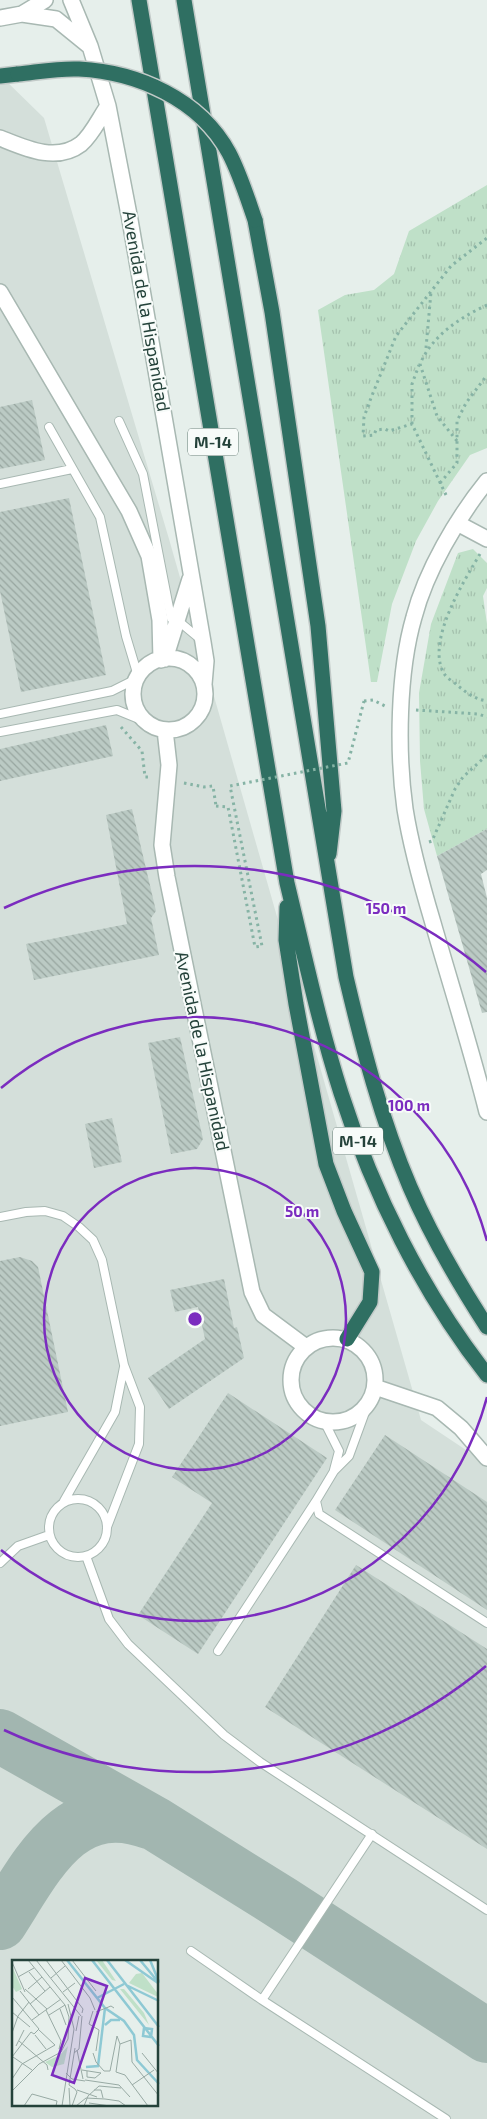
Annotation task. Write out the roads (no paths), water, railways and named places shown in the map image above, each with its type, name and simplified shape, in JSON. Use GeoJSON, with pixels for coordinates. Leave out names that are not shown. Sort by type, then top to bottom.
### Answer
{"type":"FeatureCollection","features":[{"type":"Feature","properties":{"kind":"highway","name":"M-14"},"geometry":{"type":"LineString","coordinates":[[139,0],[287,883],[340,1092],[362,1153],[410,1257],[442,1310],[487,1375]]}},
{"type":"Feature","properties":{"kind":"highway","name":"M-14"},"geometry":{"type":"LineString","coordinates":[[184,0],[346,978],[381,1112],[410,1188],[437,1245],[487,1326]]}},
{"type":"Feature","properties":{"kind":"highway"},"geometry":{"type":"LineString","coordinates":[[0,76],[76,69],[107,72],[135,79],[162,90],[191,109],[211,128],[228,151],[240,178],[255,220],[272,312],[318,626],[334,811],[327,871]]}},
{"type":"Feature","properties":{"kind":"highway"},"geometry":{"type":"LineString","coordinates":[[287,883],[286,940],[326,1164],[344,1211],[372,1272],[370,1302],[347,1340]]}},
{"type":"Feature","properties":{"kind":"street"},"geometry":{"type":"LineString","coordinates":[[22,14],[45,0]]}},
{"type":"Feature","properties":{"kind":"street","name":"Avenida de la Hispanidad"},"geometry":{"type":"LineString","coordinates":[[71,0],[90,46],[108,106],[130,220],[191,578],[204,642],[206,661],[204,684]]}},
{"type":"Feature","properties":{"kind":"street"},"geometry":{"type":"LineString","coordinates":[[0,18],[22,14],[56,19],[90,46]]}},
{"type":"Feature","properties":{"kind":"street"},"geometry":{"type":"LineString","coordinates":[[0,138],[35,152],[52,153],[66,151],[82,144],[108,106]]}},
{"type":"Feature","properties":{"kind":"street","name":"Avenida de la Hispanidad"},"geometry":{"type":"LineString","coordinates":[[0,292],[129,511],[149,556],[170,619]]}},
{"type":"Feature","properties":{"kind":"street"},"geometry":{"type":"LineString","coordinates":[[487,481],[457,523],[426,584],[413,618],[403,678],[401,708],[401,770],[405,810],[422,884],[485,1095],[487,1112]]}},
{"type":"Feature","properties":{"kind":"street"},"geometry":{"type":"LineString","coordinates":[[457,523],[485,543]]}},
{"type":"Feature","properties":{"kind":"street","name":"Avenida de la Hispanidad"},"geometry":{"type":"LineString","coordinates":[[162,659],[170,619],[191,578]]}},
{"type":"Feature","properties":{"kind":"street"},"geometry":{"type":"LineString","coordinates":[[162,659],[177,660],[189,664],[198,673],[204,684],[205,698],[201,712],[192,722],[179,729],[165,730],[154,727],[137,712],[134,702],[133,690],[137,678],[149,665],[162,659]]}},
{"type":"Feature","properties":{"kind":"street","name":"Avenida de la Hispanidad"},"geometry":{"type":"LineString","coordinates":[[165,730],[169,765],[162,845],[252,1292],[263,1315],[306,1347]]}},
{"type":"Feature","properties":{"kind":"street"},"geometry":{"type":"LineString","coordinates":[[333,1337],[347,1340],[360,1347],[370,1358],[375,1372],[375,1387],[368,1404],[356,1416],[341,1421],[324,1421],[312,1416],[301,1408],[294,1396],[291,1383],[292,1370],[297,1357],[306,1347],[318,1340],[333,1337]]}},
{"type":"Feature","properties":{"kind":"street"},"geometry":{"type":"LineString","coordinates":[[375,1387],[437,1408],[461,1428],[487,1458]]}},
{"type":"Feature","properties":{"kind":"lane"},"geometry":{"type":"LineString","coordinates":[[119,421],[146,483],[170,619],[204,642]]}},
{"type":"Feature","properties":{"kind":"lane"},"geometry":{"type":"LineString","coordinates":[[0,714],[112,691],[137,678],[100,517],[49,427]]}},
{"type":"Feature","properties":{"kind":"lane"},"geometry":{"type":"LineString","coordinates":[[0,484],[72,469]]}},
{"type":"Feature","properties":{"kind":"lane"},"geometry":{"type":"LineString","coordinates":[[0,732],[116,710],[144,720]]}},
{"type":"Feature","properties":{"kind":"lane"},"geometry":{"type":"LineString","coordinates":[[0,1217],[26,1212],[45,1211],[63,1216],[93,1240],[102,1260],[124,1365],[140,1407],[139,1444],[102,1544],[86,1556],[69,1556],[60,1551],[49,1535],[51,1516],[64,1501],[115,1412],[124,1365]]}},
{"type":"Feature","properties":{"kind":"lane"},"geometry":{"type":"LineString","coordinates":[[218,1651],[334,1471],[349,1456],[368,1404]]}},
{"type":"Feature","properties":{"kind":"lane"},"geometry":{"type":"LineString","coordinates":[[324,1421],[339,1451],[334,1471]]}},
{"type":"Feature","properties":{"kind":"lane"},"geometry":{"type":"LineString","coordinates":[[64,1501],[84,1498],[93,1502],[101,1509],[108,1527]]}},
{"type":"Feature","properties":{"kind":"lane"},"geometry":{"type":"LineString","coordinates":[[316,1501],[319,1514],[487,1623]]}},
{"type":"Feature","properties":{"kind":"lane"},"geometry":{"type":"LineString","coordinates":[[0,1564],[18,1546],[49,1535]]}},
{"type":"Feature","properties":{"kind":"lane"},"geometry":{"type":"LineString","coordinates":[[86,1556],[110,1619],[128,1644],[224,1735],[260,1762],[487,1910]]}},
{"type":"Feature","properties":{"kind":"lane"},"geometry":{"type":"LineString","coordinates":[[262,2000],[372,1834]]}},
{"type":"Feature","properties":{"kind":"lane"},"geometry":{"type":"LineString","coordinates":[[191,1951],[262,2000],[446,2119]]}}]}
